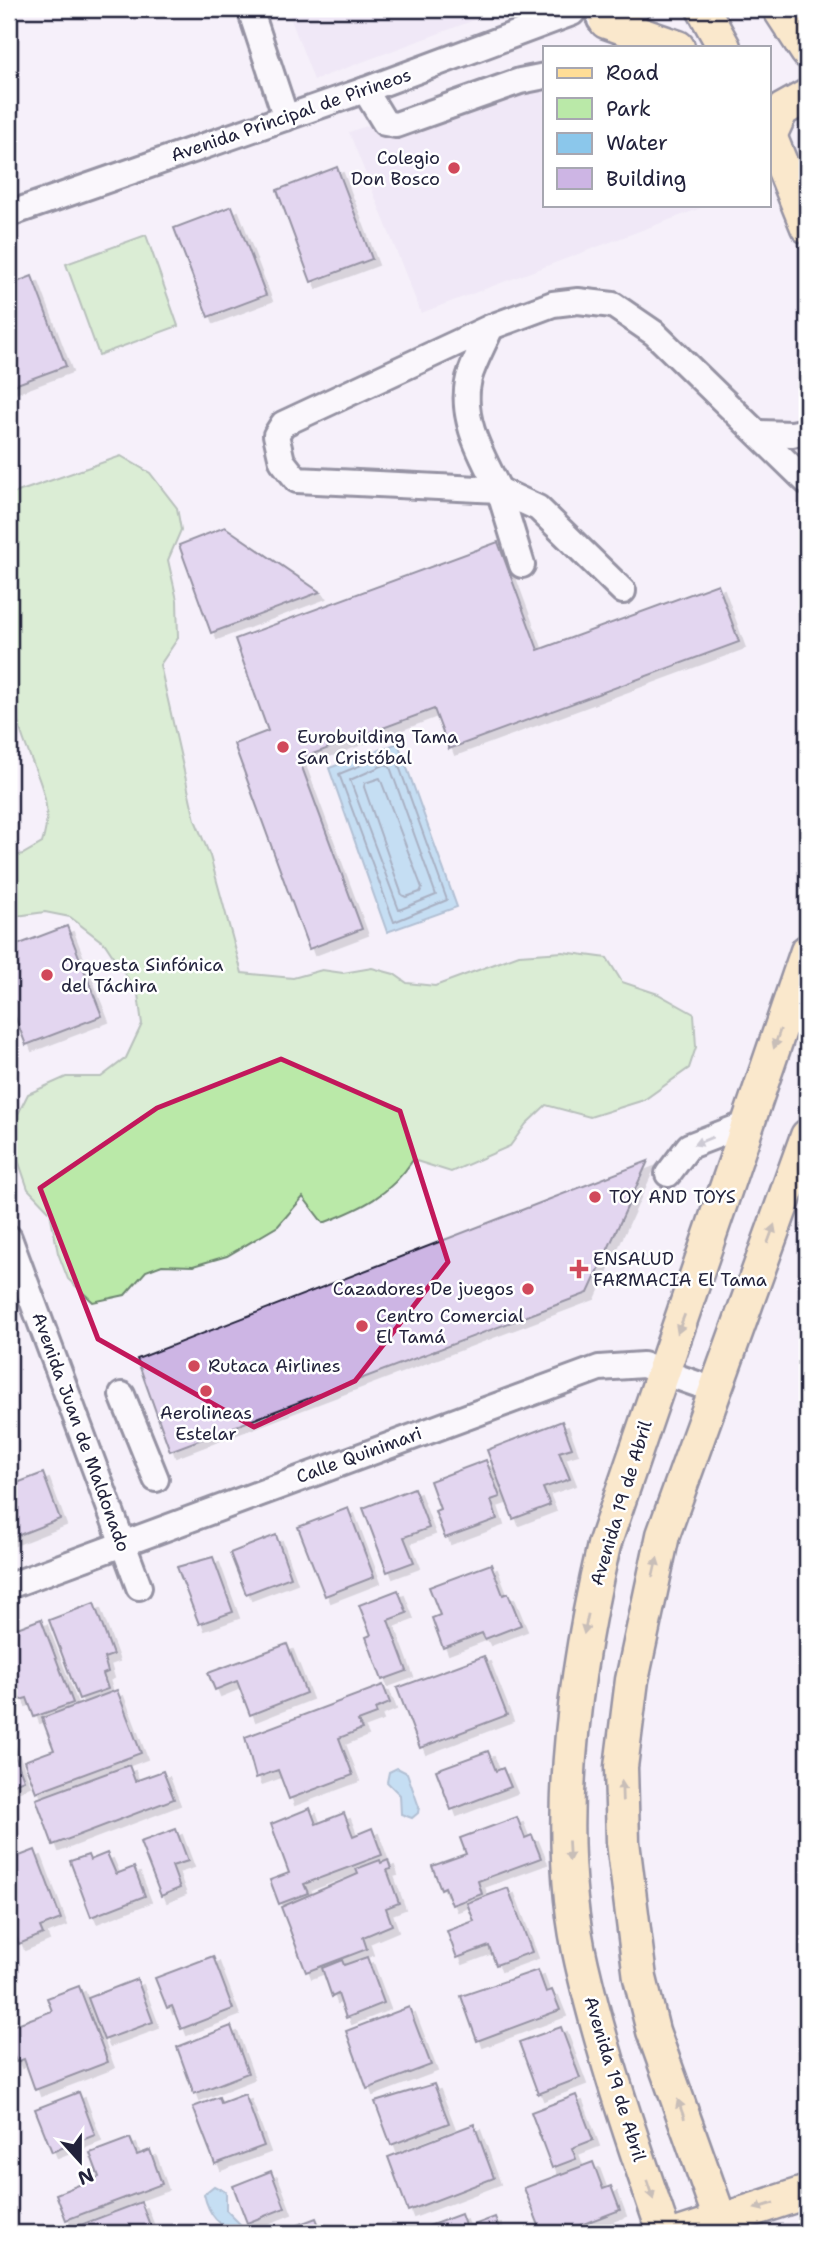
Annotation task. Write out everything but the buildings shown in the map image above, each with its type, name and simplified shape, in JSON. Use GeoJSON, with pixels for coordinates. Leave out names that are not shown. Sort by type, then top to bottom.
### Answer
{"type":"FeatureCollection","features":[{"type":"Feature","properties":{"kind":"main road"},"geometry":{"type":"LineString","coordinates":[[703,9],[723,46]]}},
{"type":"Feature","properties":{"kind":"main road"},"geometry":{"type":"LineString","coordinates":[[779,9],[807,52]]}},
{"type":"Feature","properties":{"kind":"main road"},"geometry":{"type":"LineString","coordinates":[[606,22],[675,46]]}},
{"type":"Feature","properties":{"kind":"main road"},"geometry":{"type":"LineString","coordinates":[[807,96],[794,100],[782,110],[770,135],[807,227]]}},
{"type":"Feature","properties":{"kind":"main road","name":"Avenida 19 de Abril"},"geometry":{"type":"LineString","coordinates":[[664,2233],[608,2060],[581,1963],[568,1849],[571,1731],[584,1630],[604,1545],[807,951]]}},
{"type":"Feature","properties":{"kind":"main road"},"geometry":{"type":"LineString","coordinates":[[722,2227],[653,2031],[640,1978],[623,1842],[621,1767],[632,1680],[663,1535],[807,1136]]}},
{"type":"Feature","properties":{"kind":"main road"},"geometry":{"type":"LineString","coordinates":[[682,2233],[722,2227],[807,2192]]}},
{"type":"Feature","properties":{"kind":"street"},"geometry":{"type":"LineString","coordinates":[[250,9],[286,118]]}},
{"type":"Feature","properties":{"kind":"street"},"geometry":{"type":"LineString","coordinates":[[606,22],[638,9]]}},
{"type":"Feature","properties":{"kind":"street","name":"Avenida Principal de Pirineos"},"geometry":{"type":"LineString","coordinates":[[9,214],[365,90],[574,11],[606,22]]}},
{"type":"Feature","properties":{"kind":"street"},"geometry":{"type":"LineString","coordinates":[[365,90],[385,123],[396,125],[520,81],[543,76]]}},
{"type":"Feature","properties":{"kind":"street"},"geometry":{"type":"LineString","coordinates":[[624,591],[538,508],[499,491],[297,480],[282,461],[276,435],[283,424],[491,327],[553,304],[578,301],[613,305],[654,333],[807,482]]}},
{"type":"Feature","properties":{"kind":"street"},"geometry":{"type":"LineString","coordinates":[[491,327],[469,378],[467,408],[475,444],[499,491],[522,565]]}},
{"type":"Feature","properties":{"kind":"street"},"geometry":{"type":"LineString","coordinates":[[759,433],[792,434],[807,431]]}},
{"type":"Feature","properties":{"kind":"street"},"geometry":{"type":"LineString","coordinates":[[668,1174],[689,1146],[749,1123]]}},
{"type":"Feature","properties":{"kind":"street","name":"Avenida Juan de Maldonado"},"geometry":{"type":"LineString","coordinates":[[9,1238],[139,1587]]}},
{"type":"Feature","properties":{"kind":"street","name":"Calle Quinimari"},"geometry":{"type":"LineString","coordinates":[[9,1586],[599,1368],[643,1364],[714,1390]]}},
{"type":"Feature","properties":{"kind":"street"},"geometry":{"type":"LineString","coordinates":[[122,1395],[156,1479]]}},
{"type":"Feature","properties":{"kind":"highlighted area"},"geometry":{"type":"Polygon","coordinates":[[[281,1059],[400,1111],[448,1262],[355,1381],[254,1427],[98,1339],[40,1188],[157,1108],[281,1059]]]}},
{"type":"Feature","properties":{"kind":"shaded area"},"geometry":{"type":"Polygon","coordinates":[[[287,9],[504,9],[314,80],[287,9]]]}},
{"type":"Feature","properties":{"kind":"shaded area","name":"Colegio Don Bosco"},"geometry":{"type":"Polygon","coordinates":[[[543,66],[543,206],[706,206],[421,313],[349,132],[543,66]]]}},
{"type":"Feature","properties":{"kind":"green space"},"geometry":{"type":"Polygon","coordinates":[[[146,235],[178,326],[99,355],[66,264],[146,235]]]}},
{"type":"Feature","properties":{"kind":"green space"},"geometry":{"type":"Polygon","coordinates":[[[121,456],[150,473],[177,508],[181,530],[168,560],[177,600],[178,638],[160,665],[195,820],[210,856],[242,973],[293,978],[322,970],[343,973],[372,968],[394,974],[407,983],[435,986],[519,955],[563,952],[607,958],[622,982],[658,994],[694,1014],[696,1047],[689,1068],[644,1100],[590,1117],[546,1105],[526,1124],[510,1146],[451,1172],[413,1160],[394,1183],[374,1199],[323,1223],[303,1197],[278,1226],[227,1256],[193,1266],[162,1265],[146,1271],[125,1295],[93,1302],[68,1279],[58,1253],[50,1212],[28,1189],[16,1154],[14,1122],[28,1094],[66,1077],[101,1077],[126,1058],[142,1024],[138,994],[105,944],[70,917],[45,912],[9,917],[9,857],[23,854],[42,843],[47,814],[42,788],[15,709],[11,680],[7,617],[9,495],[121,456]]]}},
{"type":"Feature","properties":{"kind":"water"},"geometry":{"type":"Polygon","coordinates":[[[398,743],[457,907],[387,932],[329,768],[398,743]]]}},
{"type":"Feature","properties":{"kind":"water"},"geometry":{"type":"Polygon","coordinates":[[[397,1768],[407,1773],[419,1807],[418,1813],[412,1818],[401,1814],[400,1795],[387,1782],[389,1772],[397,1768]]]}},
{"type":"Feature","properties":{"kind":"water"},"geometry":{"type":"Polygon","coordinates":[[[214,2186],[226,2192],[226,2210],[241,2225],[237,2230],[224,2226],[208,2207],[204,2194],[214,2186]]]}},
{"type":"Feature","properties":{"kind":"place","name":"Colegio Don Bosco"},"geometry":{"type":"Point","coordinates":[454,168]}},
{"type":"Feature","properties":{"kind":"place","name":"Eurobuilding Tama San Cristóbal"},"geometry":{"type":"Point","coordinates":[283,747]}},
{"type":"Feature","properties":{"kind":"place","name":"Orquesta Sinfónica del Táchira"},"geometry":{"type":"Point","coordinates":[47,975]}},
{"type":"Feature","properties":{"kind":"place","name":"TOY AND TOYS"},"geometry":{"type":"Point","coordinates":[595,1197]}},
{"type":"Feature","properties":{"kind":"place","name":"ENSALUD FARMACIA El Tama"},"geometry":{"type":"Point","coordinates":[579,1269]}},
{"type":"Feature","properties":{"kind":"place","name":"Cazadores De juegos"},"geometry":{"type":"Point","coordinates":[528,1289]}},
{"type":"Feature","properties":{"kind":"place","name":"Centro Comercial El Tamá"},"geometry":{"type":"Point","coordinates":[362,1326]}},
{"type":"Feature","properties":{"kind":"place","name":"Rutaca Airlines"},"geometry":{"type":"Point","coordinates":[194,1366]}},
{"type":"Feature","properties":{"kind":"place","name":"Aerolineas Estelar"},"geometry":{"type":"Point","coordinates":[206,1391]}}]}
